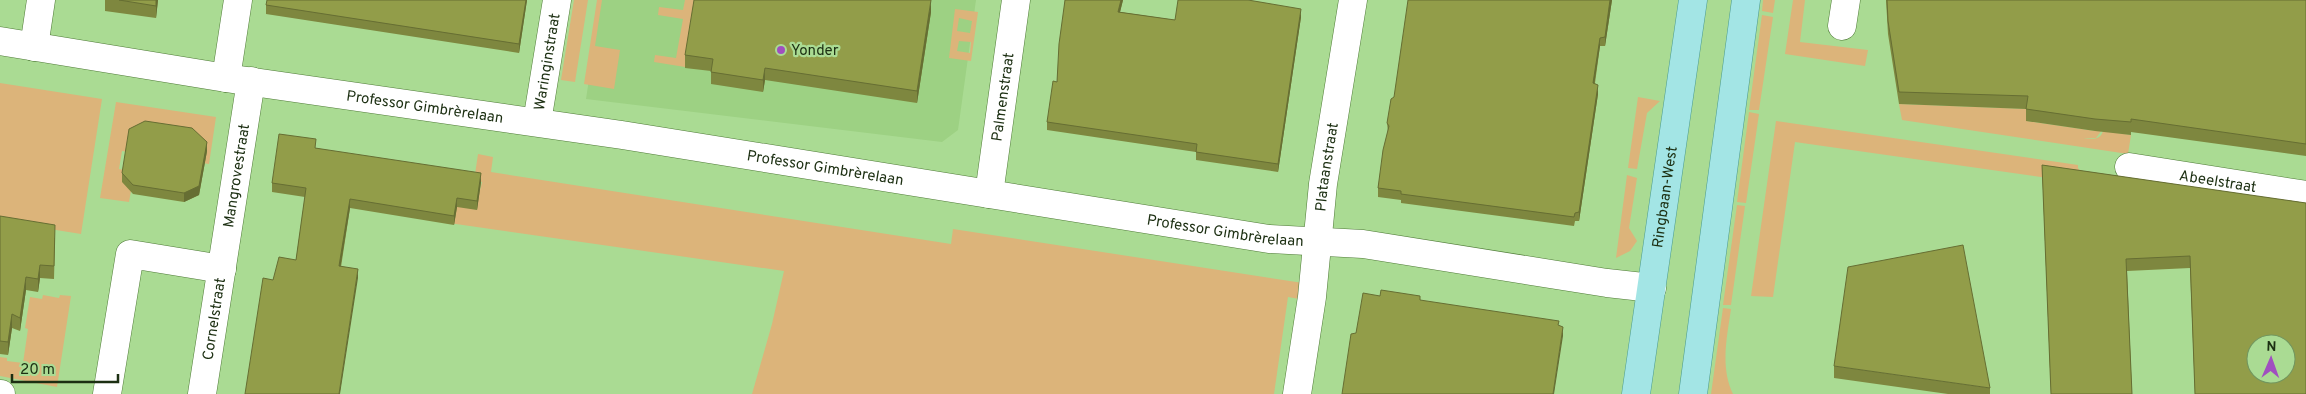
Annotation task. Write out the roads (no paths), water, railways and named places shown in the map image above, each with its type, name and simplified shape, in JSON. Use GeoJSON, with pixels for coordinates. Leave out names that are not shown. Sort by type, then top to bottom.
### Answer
{"type":"FeatureCollection","features":[{"type":"Feature","properties":{"kind":"main road","name":"Ringbaan-West"},"geometry":{"type":"LineString","coordinates":[[1636,394],[1693,0]]}},
{"type":"Feature","properties":{"kind":"main road"},"geometry":{"type":"LineString","coordinates":[[1693,394],[1746,0]]}},
{"type":"Feature","properties":{"kind":"street"},"geometry":{"type":"LineString","coordinates":[[34,47],[41,0]]}},
{"type":"Feature","properties":{"kind":"street","name":"Mangrovestraat"},"geometry":{"type":"LineString","coordinates":[[222,269],[239,80],[238,0]]}},
{"type":"Feature","properties":{"kind":"street","name":"Waringinstraat"},"geometry":{"type":"LineString","coordinates":[[537,122],[557,0]]}},
{"type":"Feature","properties":{"kind":"street","name":"Palmenstraat"},"geometry":{"type":"LineString","coordinates":[[989,194],[1016,0]]}},
{"type":"Feature","properties":{"kind":"street","name":"Plataanstraat"},"geometry":{"type":"LineString","coordinates":[[1297,394],[1312,297],[1323,184],[1353,0]]}},
{"type":"Feature","properties":{"kind":"street","name":"Professor Gimbrèrelaan"},"geometry":{"type":"LineString","coordinates":[[0,41],[239,80],[537,122],[1269,239],[1363,244],[1607,283],[1652,288]]}},
{"type":"Feature","properties":{"kind":"street","name":"Abeelstraat"},"geometry":{"type":"LineString","coordinates":[[2129,167],[2306,195]]}},
{"type":"Feature","properties":{"kind":"street","name":"Cornelstraat"},"geometry":{"type":"LineString","coordinates":[[106,394],[130,254],[222,269],[202,394]]}},
{"type":"Feature","properties":{"kind":"place","name":"Yonder"},"geometry":{"type":"Point","coordinates":[781,50]}}]}
